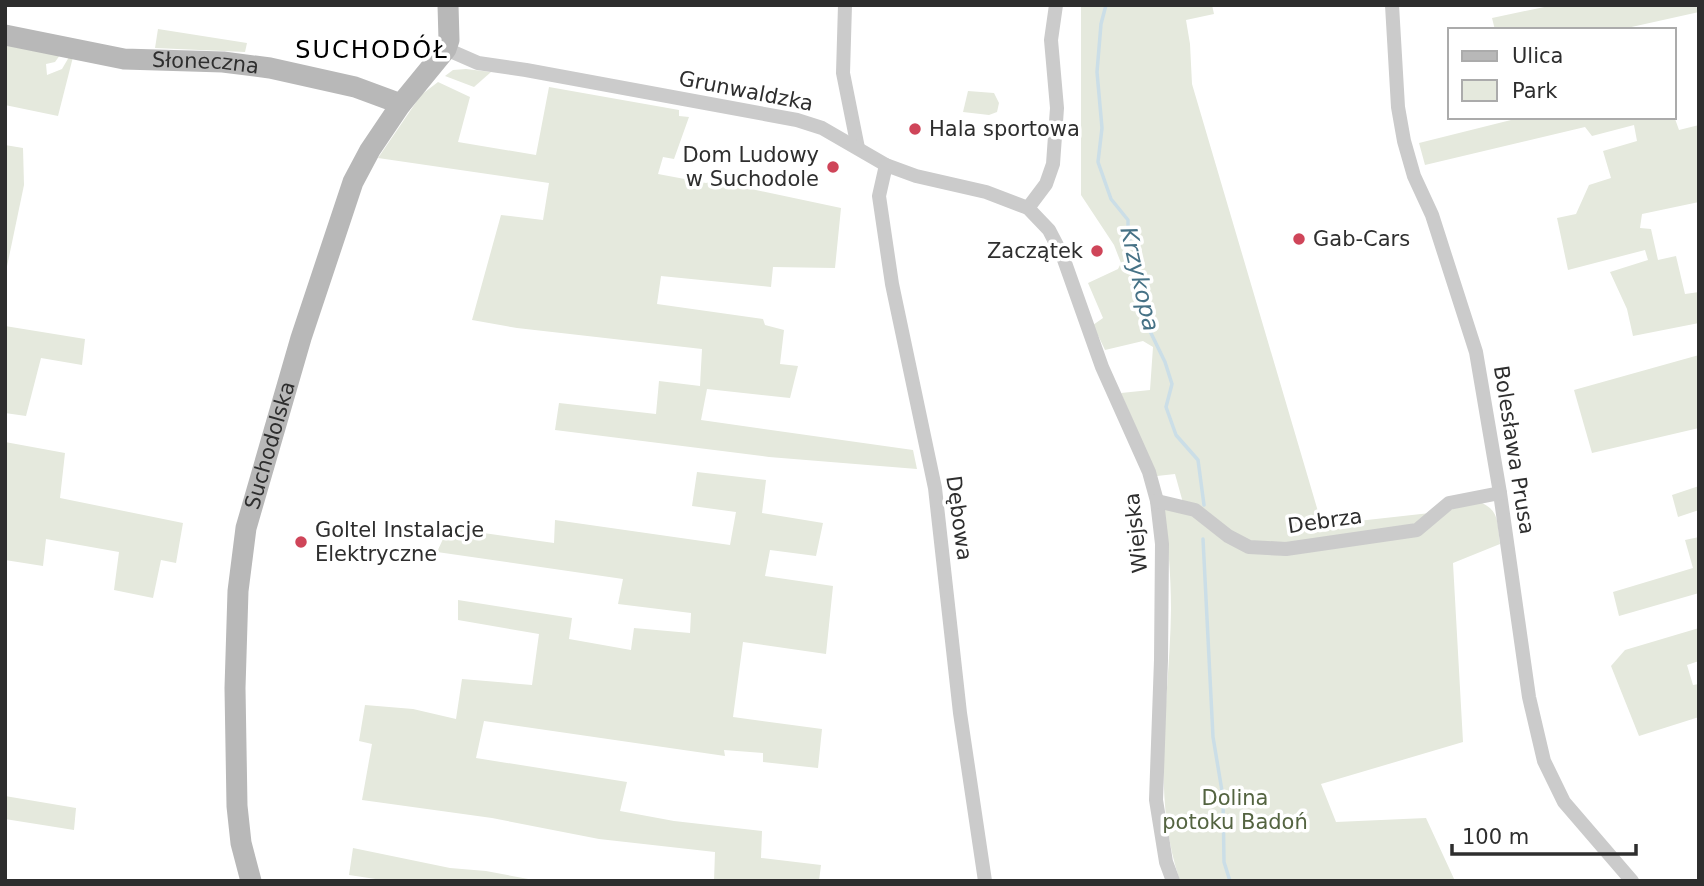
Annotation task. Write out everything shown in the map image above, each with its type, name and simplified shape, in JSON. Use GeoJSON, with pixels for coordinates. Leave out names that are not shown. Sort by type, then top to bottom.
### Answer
{"type":"FeatureCollection","features":[{"type":"Feature","properties":{"kind":"street"},"geometry":{"type":"LineString","coordinates":[[446,49],[449,40],[448,5]]}},
{"type":"Feature","properties":{"kind":"street"},"geometry":{"type":"LineString","coordinates":[[845,5],[842,73],[858,148]]}},
{"type":"Feature","properties":{"kind":"street"},"geometry":{"type":"LineString","coordinates":[[1028,208],[1046,184],[1053,164],[1056,108],[1051,40],[1056,5]]}},
{"type":"Feature","properties":{"kind":"street","name":"Bolesława Prusa"},"geometry":{"type":"LineString","coordinates":[[1392,5],[1398,107],[1404,141],[1432,215],[1476,352],[1500,493],[1529,697],[1544,761],[1564,802],[1632,881]]}},
{"type":"Feature","properties":{"kind":"street","name":"Słoneczna"},"geometry":{"type":"LineString","coordinates":[[5,35],[124,59],[223,62],[270,68],[355,87],[401,104]]}},
{"type":"Feature","properties":{"kind":"street","name":"Suchodolska"},"geometry":{"type":"LineString","coordinates":[[251,881],[237,806],[235,688],[238,591],[246,528],[298,349],[348,195],[370,150],[401,104],[446,49]]}},
{"type":"Feature","properties":{"kind":"street","name":"Grunwaldzka"},"geometry":{"type":"LineString","coordinates":[[446,49],[478,63],[526,69],[797,120],[822,128],[886,165],[916,176],[986,192],[1028,208]]}},
{"type":"Feature","properties":{"kind":"street","name":"Dębowa"},"geometry":{"type":"LineString","coordinates":[[886,165],[879,196],[892,284],[935,488],[960,713],[985,881]]}},
{"type":"Feature","properties":{"kind":"street","name":"Wiejska"},"geometry":{"type":"LineString","coordinates":[[1028,208],[1049,230],[1063,257],[1102,366],[1149,472],[1157,501],[1162,570],[1156,800],[1166,862],[1173,881]]}},
{"type":"Feature","properties":{"kind":"street","name":"Debrza"},"geometry":{"type":"LineString","coordinates":[[1157,501],[1195,510],[1228,536],[1249,547],[1286,549],[1417,530],[1449,503],[1500,493]]}},
{"type":"Feature","properties":{"kind":"green space","name":"Dolina potoku Badoń"},"geometry":{"type":"Polygon","coordinates":[[[1081,5],[1212,5],[1214,14],[1186,20],[1192,84],[1322,525],[1448,511],[1475,500],[1489,507],[1496,516],[1500,544],[1453,563],[1463,742],[1321,784],[1336,822],[1426,818],[1455,881],[1180,881],[1171,848],[1164,780],[1171,609],[1164,508],[1185,510],[1175,474],[1157,476],[1121,393],[1150,390],[1153,347],[1143,341],[1105,350],[1093,325],[1103,318],[1088,283],[1118,269],[1121,263],[1114,245],[1081,195],[1081,5]]]}},
{"type":"Feature","properties":{"kind":"green space"},"geometry":{"type":"Polygon","coordinates":[[[1554,5],[1699,5],[1699,12],[1627,28],[1494,28],[1492,18],[1554,5]]]}},
{"type":"Feature","properties":{"kind":"green space"},"geometry":{"type":"Polygon","coordinates":[[[158,29],[247,43],[245,52],[155,48],[158,29]]]}},
{"type":"Feature","properties":{"kind":"green space"},"geometry":{"type":"Polygon","coordinates":[[[5,41],[60,55],[55,62],[46,64],[47,75],[62,69],[69,57],[73,57],[58,116],[5,105],[5,41]]]}},
{"type":"Feature","properties":{"kind":"green space"},"geometry":{"type":"Polygon","coordinates":[[[453,70],[491,72],[474,87],[445,76],[453,70]]]}},
{"type":"Feature","properties":{"kind":"green space"},"geometry":{"type":"Polygon","coordinates":[[[438,82],[470,97],[458,142],[536,155],[549,87],[679,110],[679,116],[689,117],[674,159],[663,157],[658,174],[706,183],[714,181],[841,208],[835,268],[773,267],[771,287],[661,276],[657,304],[763,319],[765,325],[784,330],[780,364],[798,366],[790,398],[707,389],[701,420],[913,450],[917,469],[769,457],[555,430],[559,403],[656,414],[659,381],[700,386],[702,349],[517,328],[472,320],[501,215],[543,220],[549,183],[378,158],[421,95],[438,82]]]}},
{"type":"Feature","properties":{"kind":"green space"},"geometry":{"type":"Polygon","coordinates":[[[968,91],[994,93],[999,103],[997,112],[989,115],[963,112],[968,91]]]}},
{"type":"Feature","properties":{"kind":"green space"},"geometry":{"type":"Polygon","coordinates":[[[1515,119],[1675,119],[1679,130],[1699,125],[1699,202],[1642,214],[1640,228],[1651,229],[1658,260],[1676,256],[1685,294],[1699,292],[1699,323],[1633,336],[1627,309],[1610,272],[1648,260],[1645,250],[1568,270],[1557,218],[1576,214],[1589,185],[1611,178],[1603,151],[1637,141],[1634,125],[1592,136],[1585,127],[1425,165],[1419,143],[1515,119]]]}},
{"type":"Feature","properties":{"kind":"green space"},"geometry":{"type":"Polygon","coordinates":[[[5,145],[23,148],[24,185],[5,276],[5,145]]]}},
{"type":"Feature","properties":{"kind":"green space"},"geometry":{"type":"Polygon","coordinates":[[[5,326],[85,339],[82,365],[41,358],[26,416],[5,413],[5,326]]]}},
{"type":"Feature","properties":{"kind":"green space"},"geometry":{"type":"Polygon","coordinates":[[[1699,355],[1699,428],[1592,453],[1574,390],[1699,355]]]}},
{"type":"Feature","properties":{"kind":"green space"},"geometry":{"type":"Polygon","coordinates":[[[5,442],[65,453],[60,498],[183,523],[176,563],[161,560],[153,598],[114,590],[119,552],[46,539],[43,566],[5,560],[5,442]]]}},
{"type":"Feature","properties":{"kind":"green space"},"geometry":{"type":"Polygon","coordinates":[[[697,472],[766,480],[762,513],[823,523],[816,556],[770,550],[765,576],[833,586],[826,654],[743,642],[733,717],[822,729],[818,768],[763,762],[763,753],[724,750],[725,756],[484,721],[476,758],[627,782],[620,811],[674,821],[762,831],[761,858],[821,865],[819,881],[714,881],[715,852],[599,839],[492,818],[362,800],[372,744],[359,741],[365,705],[413,709],[456,719],[462,679],[532,685],[539,634],[458,620],[458,600],[572,618],[569,639],[631,650],[634,628],[690,633],[691,613],[618,604],[623,579],[437,552],[448,528],[554,543],[555,520],[730,545],[736,512],[692,506],[697,472]]]}},
{"type":"Feature","properties":{"kind":"green space"},"geometry":{"type":"Polygon","coordinates":[[[1699,486],[1699,510],[1678,517],[1672,495],[1699,486]]]}},
{"type":"Feature","properties":{"kind":"green space"},"geometry":{"type":"Polygon","coordinates":[[[1699,537],[1699,593],[1619,616],[1613,592],[1693,568],[1685,540],[1699,537]]]}},
{"type":"Feature","properties":{"kind":"green space"},"geometry":{"type":"Polygon","coordinates":[[[1699,628],[1699,661],[1687,665],[1693,685],[1699,684],[1699,717],[1639,736],[1611,666],[1625,650],[1699,628]]]}},
{"type":"Feature","properties":{"kind":"green space"},"geometry":{"type":"Polygon","coordinates":[[[5,796],[76,808],[74,830],[5,819],[5,796]]]}},
{"type":"Feature","properties":{"kind":"green space"},"geometry":{"type":"Polygon","coordinates":[[[353,848],[450,868],[486,871],[539,881],[389,881],[349,875],[353,848]]]}},
{"type":"Feature","properties":{"kind":"waterway","name":"Krzykopa"},"geometry":{"type":"LineString","coordinates":[[1106,5],[1101,24],[1097,72],[1102,128],[1098,162],[1111,199],[1128,220],[1128,237],[1138,258],[1147,325],[1165,362],[1172,384],[1166,407],[1176,435],[1198,460],[1204,505]]}},
{"type":"Feature","properties":{"kind":"waterway","name":"Krzykopa"},"geometry":{"type":"LineString","coordinates":[[1203,539],[1213,737],[1223,797],[1224,862],[1230,881]]}},
{"type":"Feature","properties":{"kind":"place","name":"Hala sportowa"},"geometry":{"type":"Point","coordinates":[915,129]}},
{"type":"Feature","properties":{"kind":"place","name":"Dom Ludowy w Suchodole"},"geometry":{"type":"Point","coordinates":[833,167]}},
{"type":"Feature","properties":{"kind":"place","name":"Gab-Cars"},"geometry":{"type":"Point","coordinates":[1299,239]}},
{"type":"Feature","properties":{"kind":"place","name":"Zaczątek"},"geometry":{"type":"Point","coordinates":[1097,251]}},
{"type":"Feature","properties":{"kind":"place","name":"Goltel Instalacje Elektryczne"},"geometry":{"type":"Point","coordinates":[301,542]}},
{"type":"Feature","properties":{"kind":"district","name":"SUCHODÓŁ"},"geometry":{"type":"Point","coordinates":[372,50]}}]}
